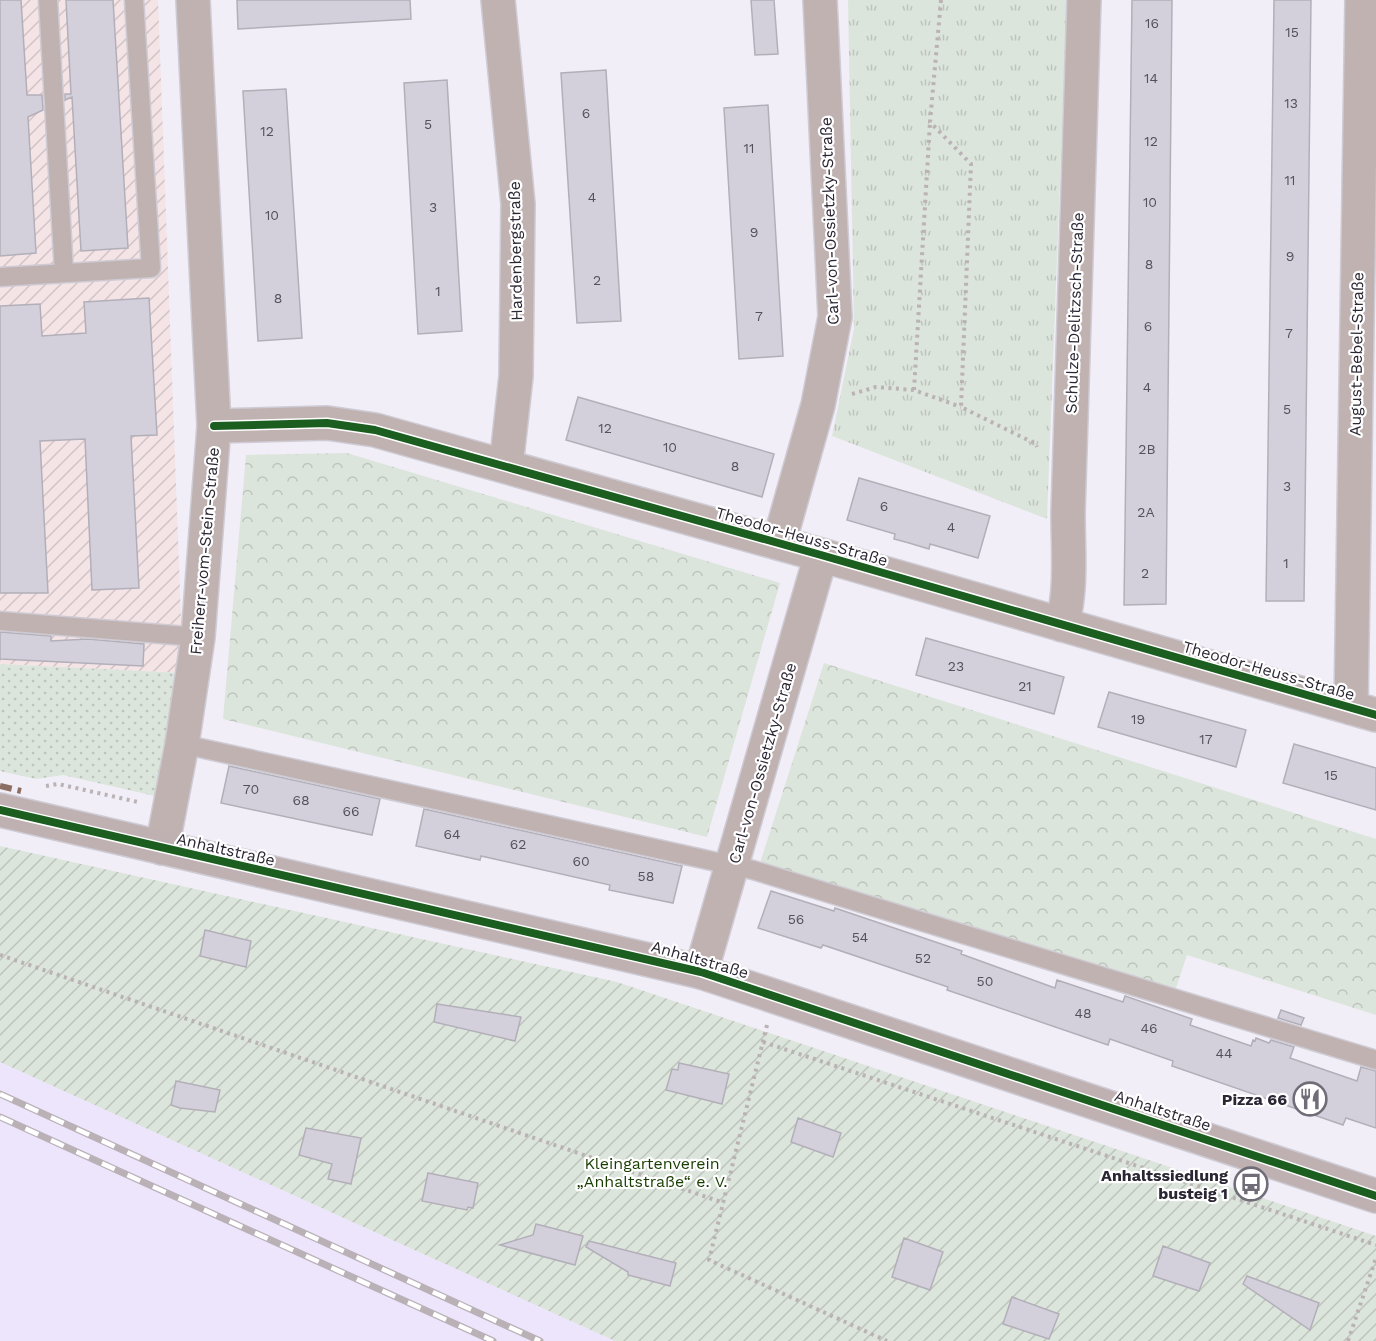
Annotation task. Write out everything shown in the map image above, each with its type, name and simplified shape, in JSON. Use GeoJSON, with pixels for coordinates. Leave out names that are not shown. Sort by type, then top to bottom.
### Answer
{"type":"FeatureCollection","features":[{"type":"Feature","properties":{"kind":"street","name":"Freiherr-vom-Stein-Straße"},"geometry":{"type":"LineString","coordinates":[[162,848],[171,810],[198,637],[214,426],[193,0]]}},
{"type":"Feature","properties":{"kind":"street","name":"Hardenbergstraße"},"geometry":{"type":"LineString","coordinates":[[498,0],[518,204],[516,376],[506,466]]}},
{"type":"Feature","properties":{"kind":"street","name":"Carl-von-Ossietzky-Straße"},"geometry":{"type":"LineString","coordinates":[[778,543],[818,405],[835,317],[820,0]]}},
{"type":"Feature","properties":{"kind":"street","name":"Schulze-Delitzsch-Straße"},"geometry":{"type":"LineString","coordinates":[[1062,625],[1068,592],[1068,513],[1084,0]]}},
{"type":"Feature","properties":{"kind":"street","name":"August-Bebel-Straße"},"geometry":{"type":"LineString","coordinates":[[1362,0],[1363,711]]}},
{"type":"Feature","properties":{"kind":"street","name":"Theodor-Heuss-Straße"},"geometry":{"type":"LineString","coordinates":[[214,426],[327,423],[375,430],[1363,711]]}},
{"type":"Feature","properties":{"kind":"street","name":"Carl-von-Ossietzky-Straße"},"geometry":{"type":"LineString","coordinates":[[701,972],[821,555]]}},
{"type":"Feature","properties":{"kind":"street","name":"Anhaltstraße"},"geometry":{"type":"LineString","coordinates":[[0,810],[640,956],[701,972],[1376,1196]]}},
{"type":"Feature","properties":{"kind":"lane"},"geometry":{"type":"LineString","coordinates":[[48,0],[64,273]]}},
{"type":"Feature","properties":{"kind":"lane"},"geometry":{"type":"LineString","coordinates":[[0,277],[151,268],[134,0]]}},
{"type":"Feature","properties":{"kind":"lane"},"geometry":{"type":"LineString","coordinates":[[0,621],[198,637]]}},
{"type":"Feature","properties":{"kind":"lane"},"geometry":{"type":"LineString","coordinates":[[182,744],[753,870],[1376,1060]]}},
{"type":"Feature","properties":{"kind":"path"},"geometry":{"type":"LineString","coordinates":[[914,390],[930,122],[941,0]]}},
{"type":"Feature","properties":{"kind":"path"},"geometry":{"type":"LineString","coordinates":[[930,122],[971,164],[961,407]]}},
{"type":"Feature","properties":{"kind":"path"},"geometry":{"type":"LineString","coordinates":[[818,405],[876,387],[914,390],[961,407],[1036,444],[1040,454]]}},
{"type":"Feature","properties":{"kind":"path"},"geometry":{"type":"LineString","coordinates":[[39,788],[58,784],[171,810]]}},
{"type":"Feature","properties":{"kind":"path"},"geometry":{"type":"LineString","coordinates":[[0,955],[724,1203]]}},
{"type":"Feature","properties":{"kind":"path"},"geometry":{"type":"LineString","coordinates":[[775,995],[709,1260],[887,1341]]}},
{"type":"Feature","properties":{"kind":"path"},"geometry":{"type":"LineString","coordinates":[[763,1042],[1376,1245]]}},
{"type":"Feature","properties":{"kind":"path"},"geometry":{"type":"LineString","coordinates":[[1348,1341],[1376,1258]]}},
{"type":"Feature","properties":{"kind":"shaded area"},"geometry":{"type":"Polygon","coordinates":[[[0,0],[158,0],[183,673],[0,664],[0,0]]]}},
{"type":"Feature","properties":{"kind":"shaded area"},"geometry":{"type":"Polygon","coordinates":[[[0,1062],[615,1341],[0,1341],[0,1062]]]}},
{"type":"Feature","properties":{"kind":"green space"},"geometry":{"type":"Polygon","coordinates":[[[848,0],[1067,0],[1047,519],[832,436],[854,329],[848,0]]]}},
{"type":"Feature","properties":{"kind":"green space"},"geometry":{"type":"Polygon","coordinates":[[[347,453],[780,583],[707,837],[223,719],[246,455],[347,453]]]}},
{"type":"Feature","properties":{"kind":"green space"},"geometry":{"type":"Polygon","coordinates":[[[824,663],[1376,839],[1376,1015],[1187,955],[1174,994],[760,863],[824,663]]]}},
{"type":"Feature","properties":{"kind":"green space"},"geometry":{"type":"Polygon","coordinates":[[[0,664],[183,673],[159,797],[63,775],[36,779],[0,771],[0,664]]]}},
{"type":"Feature","properties":{"kind":"green space","name":"Kleingartenverein „Anhaltstraße“ e. V."},"geometry":{"type":"Polygon","coordinates":[[[0,846],[617,982],[1376,1236],[1376,1341],[615,1341],[0,1062],[0,846]]]}},
{"type":"Feature","properties":{"kind":"building"},"geometry":{"type":"Polygon","coordinates":[[[0,0],[21,0],[27,95],[42,95],[43,110],[28,117],[36,253],[0,256],[0,0]]]}},
{"type":"Feature","properties":{"kind":"building"},"geometry":{"type":"Polygon","coordinates":[[[66,0],[113,0],[128,248],[81,251],[72,97],[65,100],[65,94],[71,94],[66,0]]]}},
{"type":"Feature","properties":{"kind":"building"},"geometry":{"type":"Polygon","coordinates":[[[237,0],[410,0],[411,19],[238,29],[237,0]]]}},
{"type":"Feature","properties":{"kind":"building"},"geometry":{"type":"Polygon","coordinates":[[[751,0],[774,0],[778,54],[755,55],[751,0]]]}},
{"type":"Feature","properties":{"kind":"building"},"geometry":{"type":"Polygon","coordinates":[[[1132,0],[1172,0],[1166,604],[1124,605],[1132,0]]]}},
{"type":"Feature","properties":{"kind":"building"},"geometry":{"type":"Polygon","coordinates":[[[1274,0],[1311,0],[1304,601],[1266,601],[1274,0]]]}},
{"type":"Feature","properties":{"kind":"building"},"geometry":{"type":"Polygon","coordinates":[[[606,70],[621,321],[577,323],[561,73],[606,70]]]}},
{"type":"Feature","properties":{"kind":"building"},"geometry":{"type":"Polygon","coordinates":[[[447,80],[462,331],[418,334],[404,83],[447,80]]]}},
{"type":"Feature","properties":{"kind":"building"},"geometry":{"type":"Polygon","coordinates":[[[286,89],[302,338],[258,341],[243,91],[286,89]]]}},
{"type":"Feature","properties":{"kind":"building"},"geometry":{"type":"Polygon","coordinates":[[[768,105],[783,356],[739,359],[724,108],[768,105]]]}},
{"type":"Feature","properties":{"kind":"building"},"geometry":{"type":"Polygon","coordinates":[[[149,298],[157,435],[131,436],[139,588],[92,590],[85,439],[40,441],[48,593],[0,593],[0,306],[40,304],[42,336],[86,333],[84,302],[149,298]]]}},
{"type":"Feature","properties":{"kind":"building"},"geometry":{"type":"Polygon","coordinates":[[[578,397],[774,454],[762,497],[566,440],[578,397]]]}},
{"type":"Feature","properties":{"kind":"building"},"geometry":{"type":"Polygon","coordinates":[[[859,478],[990,516],[978,558],[930,544],[929,549],[894,539],[895,534],[847,520],[859,478]]]}},
{"type":"Feature","properties":{"kind":"building"},"geometry":{"type":"Polygon","coordinates":[[[0,632],[51,636],[51,641],[88,639],[144,644],[143,666],[0,659],[0,632]]]}},
{"type":"Feature","properties":{"kind":"building"},"geometry":{"type":"Polygon","coordinates":[[[926,638],[1064,677],[1054,714],[916,675],[926,638]]]}},
{"type":"Feature","properties":{"kind":"building"},"geometry":{"type":"Polygon","coordinates":[[[1109,692],[1246,730],[1236,767],[1098,727],[1109,692]]]}},
{"type":"Feature","properties":{"kind":"building"},"geometry":{"type":"Polygon","coordinates":[[[1294,744],[1376,768],[1376,810],[1283,783],[1294,744]]]}},
{"type":"Feature","properties":{"kind":"building"},"geometry":{"type":"Polygon","coordinates":[[[229,766],[380,799],[372,835],[221,803],[229,766]]]}},
{"type":"Feature","properties":{"kind":"building"},"geometry":{"type":"Polygon","coordinates":[[[424,809],[682,866],[673,903],[609,890],[610,885],[481,856],[480,860],[416,846],[424,809]]]}},
{"type":"Feature","properties":{"kind":"building"},"geometry":{"type":"Polygon","coordinates":[[[771,891],[834,911],[835,908],[962,951],[961,954],[1055,988],[1057,980],[1123,1002],[1125,996],[1192,1019],[1190,1025],[1251,1046],[1256,1038],[1269,1043],[1271,1040],[1294,1047],[1290,1058],[1357,1081],[1361,1067],[1376,1071],[1376,1128],[1346,1118],[1343,1125],[1172,1066],[1173,1061],[1110,1039],[1108,1045],[823,945],[821,948],[758,928],[771,891]]]}},
{"type":"Feature","properties":{"kind":"building"},"geometry":{"type":"Polygon","coordinates":[[[205,930],[251,941],[246,967],[200,956],[205,930]]]}},
{"type":"Feature","properties":{"kind":"building"},"geometry":{"type":"Polygon","coordinates":[[[437,1004],[521,1017],[515,1041],[434,1022],[437,1004]]]}},
{"type":"Feature","properties":{"kind":"building"},"geometry":{"type":"Polygon","coordinates":[[[1281,1010],[1304,1018],[1301,1025],[1278,1018],[1281,1010]]]}},
{"type":"Feature","properties":{"kind":"building"},"geometry":{"type":"Polygon","coordinates":[[[679,1063],[729,1074],[722,1104],[666,1090],[672,1069],[678,1070],[679,1063]]]}},
{"type":"Feature","properties":{"kind":"building"},"geometry":{"type":"Polygon","coordinates":[[[176,1081],[220,1090],[215,1112],[171,1105],[176,1081]]]}},
{"type":"Feature","properties":{"kind":"building"},"geometry":{"type":"Polygon","coordinates":[[[798,1118],[841,1133],[833,1157],[791,1142],[798,1118]]]}},
{"type":"Feature","properties":{"kind":"building"},"geometry":{"type":"Polygon","coordinates":[[[306,1128],[361,1138],[351,1184],[328,1179],[332,1164],[299,1155],[306,1128]]]}},
{"type":"Feature","properties":{"kind":"building"},"geometry":{"type":"Polygon","coordinates":[[[428,1173],[478,1183],[473,1208],[468,1207],[467,1210],[422,1201],[428,1173]]]}},
{"type":"Feature","properties":{"kind":"building"},"geometry":{"type":"Polygon","coordinates":[[[536,1224],[583,1236],[575,1265],[500,1245],[533,1235],[536,1224]]]}},
{"type":"Feature","properties":{"kind":"building"},"geometry":{"type":"Polygon","coordinates":[[[904,1238],[943,1252],[930,1290],[892,1277],[904,1238]]]}},
{"type":"Feature","properties":{"kind":"building"},"geometry":{"type":"Polygon","coordinates":[[[589,1241],[676,1263],[670,1286],[628,1275],[628,1272],[586,1247],[589,1241]]]}},
{"type":"Feature","properties":{"kind":"building"},"geometry":{"type":"Polygon","coordinates":[[[1163,1246],[1210,1263],[1199,1291],[1153,1276],[1163,1246]]]}},
{"type":"Feature","properties":{"kind":"building"},"geometry":{"type":"Polygon","coordinates":[[[1247,1276],[1319,1303],[1310,1330],[1243,1284],[1247,1276]]]}},
{"type":"Feature","properties":{"kind":"building"},"geometry":{"type":"Polygon","coordinates":[[[1012,1297],[1059,1314],[1049,1339],[1003,1324],[1012,1297]]]}},
{"type":"Feature","properties":{"kind":"railway"},"geometry":{"type":"LineString","coordinates":[[0,1094],[540,1341]]}},
{"type":"Feature","properties":{"kind":"railway"},"geometry":{"type":"LineString","coordinates":[[0,1117],[493,1341]]}},
{"type":"Feature","properties":{"kind":"marked path"},"geometry":{"type":"LineString","coordinates":[[0,786],[21,791]]}},
{"type":"Feature","properties":{"kind":"cycle path"},"geometry":{"type":"LineString","coordinates":[[214,426],[327,423],[375,430],[821,555],[1376,715]]}},
{"type":"Feature","properties":{"kind":"cycle path"},"geometry":{"type":"LineString","coordinates":[[0,810],[701,972],[1376,1196]]}},
{"type":"Feature","properties":{"kind":"place","name":"Pizza 66"},"geometry":{"type":"Point","coordinates":[1310,1099]}},
{"type":"Feature","properties":{"kind":"place","name":"Anhaltssiedlung busteig 1"},"geometry":{"type":"Point","coordinates":[1251,1184]}}]}
